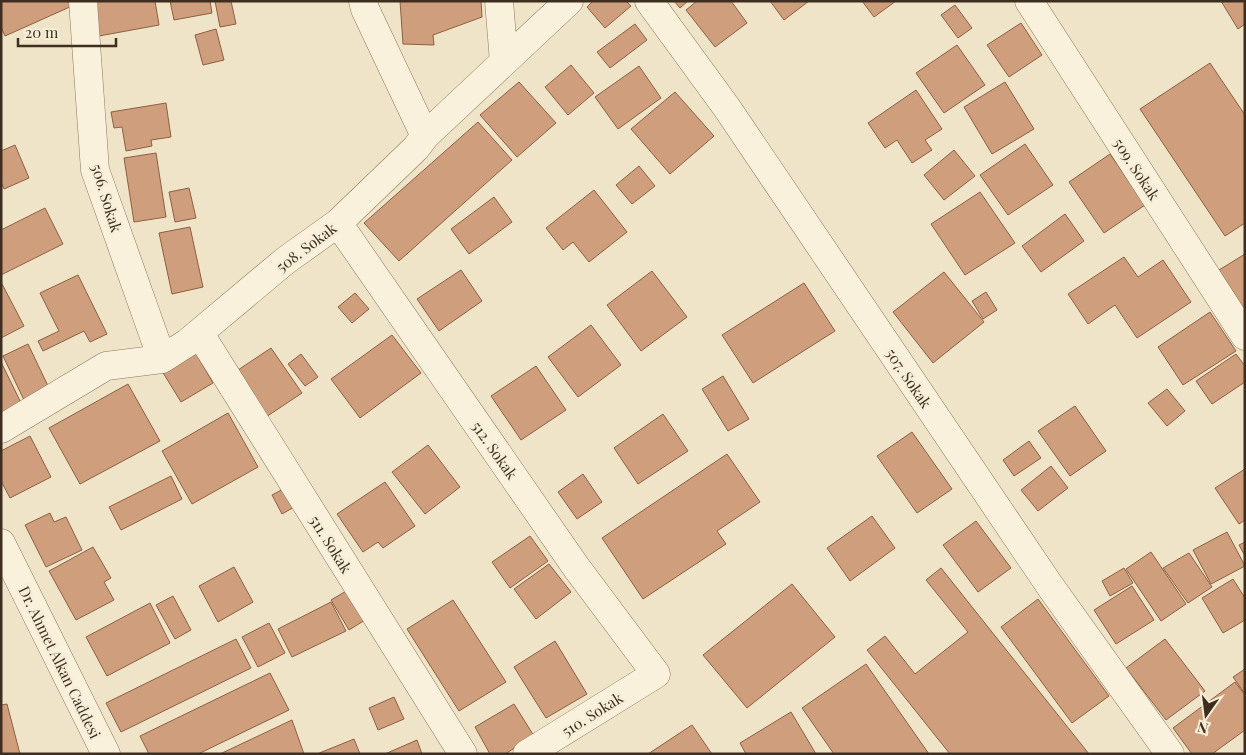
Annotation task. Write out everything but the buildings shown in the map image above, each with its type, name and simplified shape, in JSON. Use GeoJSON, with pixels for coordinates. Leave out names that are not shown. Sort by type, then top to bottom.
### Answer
{"type":"FeatureCollection","features":[{"type":"Feature","properties":{"kind":"street","name":"506. Sokak"},"geometry":{"type":"LineString","coordinates":[[83,1],[95,170],[162,359]]}},
{"type":"Feature","properties":{"kind":"street"},"geometry":{"type":"LineString","coordinates":[[363,1],[364,9],[425,136]]}},
{"type":"Feature","properties":{"kind":"street"},"geometry":{"type":"LineString","coordinates":[[499,1],[504,62]]}},
{"type":"Feature","properties":{"kind":"street","name":"508. Sokak"},"geometry":{"type":"LineString","coordinates":[[1,429],[106,366],[162,359],[200,334],[285,261],[338,223],[416,148],[425,136],[569,1]]}},
{"type":"Feature","properties":{"kind":"street","name":"507. Sokak"},"geometry":{"type":"LineString","coordinates":[[649,1],[727,108],[1050,586],[1170,754]]}},
{"type":"Feature","properties":{"kind":"street","name":"509. Sokak"},"geometry":{"type":"LineString","coordinates":[[1029,1],[1245,336]]}},
{"type":"Feature","properties":{"kind":"street","name":"512. Sokak"},"geometry":{"type":"LineString","coordinates":[[338,223],[576,567],[656,674]]}},
{"type":"Feature","properties":{"kind":"street","name":"511. Sokak"},"geometry":{"type":"LineString","coordinates":[[200,334],[463,754]]}},
{"type":"Feature","properties":{"kind":"street","name":"Dr. Ahmet Alkan Caddesi"},"geometry":{"type":"LineString","coordinates":[[1,543],[106,754]]}},
{"type":"Feature","properties":{"kind":"street","name":"510. Sokak"},"geometry":{"type":"LineString","coordinates":[[527,754],[656,674]]}}]}
